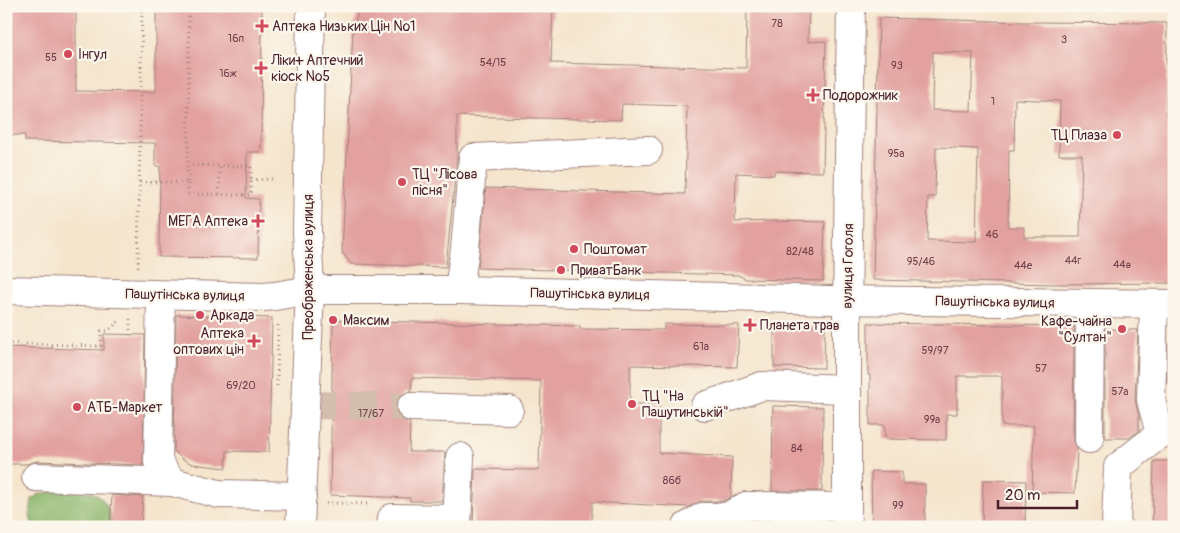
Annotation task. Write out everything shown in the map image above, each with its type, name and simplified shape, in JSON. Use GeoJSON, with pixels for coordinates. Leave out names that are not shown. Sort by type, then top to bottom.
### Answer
{"type":"FeatureCollection","features":[{"type":"Feature","properties":{"kind":"street","name":"Преображенська вулиця"},"geometry":{"type":"LineString","coordinates":[[300,527],[311,499],[310,290],[307,231],[311,6]]}},
{"type":"Feature","properties":{"kind":"street","name":"вулиця Гоголя"},"geometry":{"type":"LineString","coordinates":[[847,517],[847,300],[851,6]]}},
{"type":"Feature","properties":{"kind":"street"},"geometry":{"type":"LineString","coordinates":[[461,290],[473,158],[648,150]]}},
{"type":"Feature","properties":{"kind":"street","name":"Пашутінська вулиця"},"geometry":{"type":"LineString","coordinates":[[6,290],[162,295],[275,296],[310,290],[461,290],[847,300],[1164,304]]}},
{"type":"Feature","properties":{"kind":"street"},"geometry":{"type":"LineString","coordinates":[[162,295],[158,462],[172,482]]}},
{"type":"Feature","properties":{"kind":"street"},"geometry":{"type":"LineString","coordinates":[[1089,439],[1090,303]]}},
{"type":"Feature","properties":{"kind":"street"},"geometry":{"type":"LineString","coordinates":[[1116,527],[1118,467],[1167,433],[1151,400],[1164,304]]}},
{"type":"Feature","properties":{"kind":"street"},"geometry":{"type":"LineString","coordinates":[[705,406],[762,386],[847,388]]}},
{"type":"Feature","properties":{"kind":"street"},"geometry":{"type":"LineString","coordinates":[[411,407],[509,410]]}},
{"type":"Feature","properties":{"kind":"street"},"geometry":{"type":"LineString","coordinates":[[392,522],[457,523],[460,457]]}},
{"type":"Feature","properties":{"kind":"street"},"geometry":{"type":"LineString","coordinates":[[36,477],[172,482],[219,494],[311,499]]}},
{"type":"Feature","properties":{"kind":"street"},"geometry":{"type":"LineString","coordinates":[[686,527],[702,517],[727,517],[746,506],[847,517]]}},
{"type":"Feature","properties":{"kind":"path"},"geometry":{"type":"LineString","coordinates":[[133,267],[139,267],[142,6]]}},
{"type":"Feature","properties":{"kind":"path"},"geometry":{"type":"LineString","coordinates":[[188,164],[251,166],[251,195],[188,194],[188,164],[190,6]]}},
{"type":"Feature","properties":{"kind":"path"},"geometry":{"type":"LineString","coordinates":[[220,165],[220,194]]}},
{"type":"Feature","properties":{"kind":"path"},"geometry":{"type":"LineString","coordinates":[[251,180],[273,180]]}},
{"type":"Feature","properties":{"kind":"path"},"geometry":{"type":"LineString","coordinates":[[140,182],[188,182]]}},
{"type":"Feature","properties":{"kind":"path"},"geometry":{"type":"LineString","coordinates":[[6,344],[101,346],[101,331],[108,331],[125,315]]}},
{"type":"Feature","properties":{"kind":"path"},"geometry":{"type":"LineString","coordinates":[[311,499],[375,504],[392,522]]}},
{"type":"Feature","properties":{"kind":"green space"},"geometry":{"type":"Polygon","coordinates":[[[54,491],[84,491],[98,496],[103,500],[108,509],[111,527],[33,527],[30,516],[32,499],[40,494],[54,491]]]}},
{"type":"Feature","properties":{"kind":"building"},"geometry":{"type":"Polygon","coordinates":[[[6,6],[76,6],[76,91],[156,92],[156,6],[262,6],[261,152],[247,152],[246,198],[259,199],[258,258],[159,257],[160,166],[155,166],[155,143],[25,141],[25,135],[6,135],[6,6]]]}},
{"type":"Feature","properties":{"kind":"building"},"geometry":{"type":"Polygon","coordinates":[[[362,6],[553,6],[551,63],[746,68],[747,6],[809,6],[808,42],[826,41],[823,172],[774,171],[774,175],[736,173],[735,222],[825,222],[823,281],[746,279],[738,275],[478,268],[486,188],[685,194],[687,106],[622,104],[621,120],[457,116],[457,157],[446,267],[351,264],[342,252],[353,30],[357,15],[362,6]]]}},
{"type":"Feature","properties":{"kind":"building"},"geometry":{"type":"Polygon","coordinates":[[[879,18],[1167,23],[1166,115],[1174,115],[1174,283],[1054,284],[873,280],[879,18]],[[933,52],[932,110],[971,111],[973,53],[933,52]],[[1015,99],[1014,150],[1009,150],[1008,227],[1024,227],[1024,237],[1080,237],[1082,155],[1059,155],[1060,101],[1015,99]],[[936,147],[935,197],[928,197],[927,241],[976,242],[978,149],[936,147]]]}},
{"type":"Feature","properties":{"kind":"building"},"geometry":{"type":"Polygon","coordinates":[[[176,315],[272,318],[269,452],[227,451],[226,468],[192,464],[182,459],[174,451],[176,315]]]}},
{"type":"Feature","properties":{"kind":"building"},"geometry":{"type":"Polygon","coordinates":[[[333,320],[580,326],[580,329],[664,330],[664,324],[739,325],[737,367],[630,365],[630,404],[659,404],[659,453],[732,457],[731,497],[723,501],[701,501],[689,507],[592,502],[592,527],[473,527],[475,469],[539,470],[541,381],[412,378],[411,391],[403,394],[395,406],[397,414],[402,420],[410,423],[409,452],[445,452],[442,501],[410,501],[410,498],[330,495],[333,320]]]}},
{"type":"Feature","properties":{"kind":"building"},"geometry":{"type":"Polygon","coordinates":[[[868,323],[1074,326],[1073,439],[1077,448],[1075,493],[1032,492],[1034,426],[1002,426],[1002,376],[957,376],[957,414],[946,414],[946,440],[885,439],[885,425],[870,425],[868,323]]]}},
{"type":"Feature","properties":{"kind":"building"},"geometry":{"type":"Polygon","coordinates":[[[774,325],[825,326],[824,368],[774,367],[774,325]]]}},
{"type":"Feature","properties":{"kind":"building"},"geometry":{"type":"Polygon","coordinates":[[[1105,329],[1138,330],[1135,400],[1139,417],[1139,431],[1129,438],[1105,438],[1105,329]]]}},
{"type":"Feature","properties":{"kind":"building","name":"АТБ-Маркет"},"geometry":{"type":"Polygon","coordinates":[[[104,334],[145,335],[143,465],[37,461],[27,464],[6,464],[6,347],[104,350],[104,334]]]}},
{"type":"Feature","properties":{"kind":"building"},"geometry":{"type":"Polygon","coordinates":[[[1168,344],[1174,345],[1174,382],[1167,382],[1168,344]]]}},
{"type":"Feature","properties":{"kind":"building"},"geometry":{"type":"Polygon","coordinates":[[[773,406],[823,407],[822,491],[772,491],[773,406]]]}},
{"type":"Feature","properties":{"kind":"building"},"geometry":{"type":"Polygon","coordinates":[[[1154,461],[1174,461],[1174,527],[1152,527],[1154,461]]]}},
{"type":"Feature","properties":{"kind":"building"},"geometry":{"type":"Polygon","coordinates":[[[871,471],[902,472],[902,484],[925,484],[925,527],[872,527],[871,471]]]}},
{"type":"Feature","properties":{"kind":"building"},"geometry":{"type":"Polygon","coordinates":[[[983,480],[1026,481],[1025,527],[982,527],[983,480]]]}},
{"type":"Feature","properties":{"kind":"building"},"geometry":{"type":"Polygon","coordinates":[[[112,495],[143,497],[141,527],[110,527],[112,495]]]}},
{"type":"Feature","properties":{"kind":"building"},"geometry":{"type":"Polygon","coordinates":[[[771,522],[821,522],[821,527],[771,527],[771,522]]]}},
{"type":"Feature","properties":{"kind":"tunnel"},"geometry":{"type":"LineString","coordinates":[[307,405],[411,407]]}},
{"type":"Feature","properties":{"kind":"place","name":"Аптека Низьких Цін №1"},"geometry":{"type":"Point","coordinates":[262,26]}},
{"type":"Feature","properties":{"kind":"place","name":"Інгул"},"geometry":{"type":"Point","coordinates":[68,54]}},
{"type":"Feature","properties":{"kind":"place","name":"Ліки+ Аптечний кіоск №5"},"geometry":{"type":"Point","coordinates":[261,68]}},
{"type":"Feature","properties":{"kind":"place","name":"Подорожник"},"geometry":{"type":"Point","coordinates":[813,95]}},
{"type":"Feature","properties":{"kind":"place","name":"ТЦ Плаза"},"geometry":{"type":"Point","coordinates":[1117,135]}},
{"type":"Feature","properties":{"kind":"place","name":"ТЦ \"Лісова пісня\""},"geometry":{"type":"Point","coordinates":[402,182]}},
{"type":"Feature","properties":{"kind":"place","name":"МЕГА Аптека"},"geometry":{"type":"Point","coordinates":[258,221]}},
{"type":"Feature","properties":{"kind":"place","name":"Поштомат"},"geometry":{"type":"Point","coordinates":[574,249]}},
{"type":"Feature","properties":{"kind":"place","name":"ПриватБанк"},"geometry":{"type":"Point","coordinates":[561,270]}},
{"type":"Feature","properties":{"kind":"place","name":"Аркада"},"geometry":{"type":"Point","coordinates":[200,315]}},
{"type":"Feature","properties":{"kind":"place","name":"Максим"},"geometry":{"type":"Point","coordinates":[333,320]}},
{"type":"Feature","properties":{"kind":"place","name":"Планета трав"},"geometry":{"type":"Point","coordinates":[750,325]}},
{"type":"Feature","properties":{"kind":"place","name":"Кафе-чайна \"Султан\""},"geometry":{"type":"Point","coordinates":[1122,329]}},
{"type":"Feature","properties":{"kind":"place","name":"Аптека оптових цін"},"geometry":{"type":"Point","coordinates":[254,341]}},
{"type":"Feature","properties":{"kind":"place","name":"ТЦ \"На Пашутинській\""},"geometry":{"type":"Point","coordinates":[632,404]}},
{"type":"Feature","properties":{"kind":"place","name":"АТБ-Маркет"},"geometry":{"type":"Point","coordinates":[77,407]}}]}
